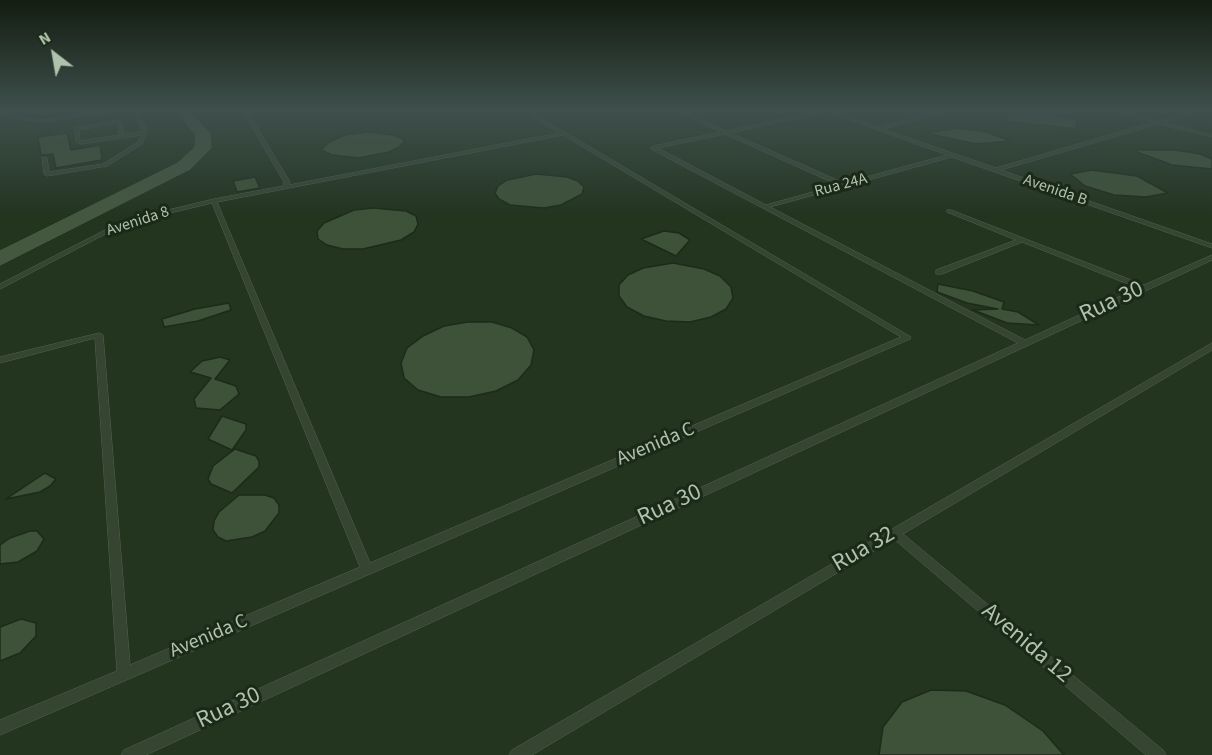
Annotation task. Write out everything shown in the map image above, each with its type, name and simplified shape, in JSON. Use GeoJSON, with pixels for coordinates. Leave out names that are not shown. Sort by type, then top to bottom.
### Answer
{"type":"FeatureCollection","features":[{"type":"Feature","properties":{"kind":"main road"},"geometry":{"type":"LineString","coordinates":[[0,259],[146,187],[196,156],[203,147]]}},
{"type":"Feature","properties":{"kind":"lane"},"geometry":{"type":"LineString","coordinates":[[44,158],[47,174],[105,165],[132,147]]}},
{"type":"Feature","properties":{"kind":"lane"},"geometry":{"type":"LineString","coordinates":[[266,147],[287,182],[286,187]]}},
{"type":"Feature","properties":{"kind":"lane","name":"Avenida 8"},"geometry":{"type":"LineString","coordinates":[[0,287],[109,230],[147,217],[214,201],[494,147]]}},
{"type":"Feature","properties":{"kind":"lane","name":"Avenida C"},"geometry":{"type":"LineString","coordinates":[[0,728],[907,337],[585,147]]}},
{"type":"Feature","properties":{"kind":"lane"},"geometry":{"type":"LineString","coordinates":[[657,147],[653,148],[1025,343]]}},
{"type":"Feature","properties":{"kind":"lane"},"geometry":{"type":"LineString","coordinates":[[758,147],[843,185]]}},
{"type":"Feature","properties":{"kind":"lane","name":"Avenida B"},"geometry":{"type":"LineString","coordinates":[[930,147],[1212,246]]}},
{"type":"Feature","properties":{"kind":"lane"},"geometry":{"type":"LineString","coordinates":[[994,170],[1073,147]]}},
{"type":"Feature","properties":{"kind":"lane","name":"Rua 24A"},"geometry":{"type":"LineString","coordinates":[[764,207],[952,155]]}},
{"type":"Feature","properties":{"kind":"lane"},"geometry":{"type":"LineString","coordinates":[[214,201],[367,569]]}},
{"type":"Feature","properties":{"kind":"lane"},"geometry":{"type":"LineString","coordinates":[[949,211],[1144,288]]}},
{"type":"Feature","properties":{"kind":"lane"},"geometry":{"type":"LineString","coordinates":[[939,272],[1022,240]]}},
{"type":"Feature","properties":{"kind":"lane","name":"Rua 30"},"geometry":{"type":"LineString","coordinates":[[129,755],[1212,257]]}},
{"type":"Feature","properties":{"kind":"lane"},"geometry":{"type":"LineString","coordinates":[[0,360],[99,335],[124,674]]}},
{"type":"Feature","properties":{"kind":"lane","name":"Rua 32"},"geometry":{"type":"LineString","coordinates":[[517,755],[1210,349]]}},
{"type":"Feature","properties":{"kind":"lane","name":"Avenida 12"},"geometry":{"type":"LineString","coordinates":[[894,533],[1158,755]]}},
{"type":"Feature","properties":{"kind":"building"},"geometry":{"type":"Polygon","coordinates":[[[40,147],[70,147],[71,150],[100,147],[102,160],[56,168],[53,154],[41,155],[40,147]]]}},
{"type":"Feature","properties":{"kind":"building"},"geometry":{"type":"Polygon","coordinates":[[[324,147],[399,147],[389,152],[359,158],[332,155],[321,150],[324,147]]]}},
{"type":"Feature","properties":{"kind":"building"},"geometry":{"type":"Polygon","coordinates":[[[1138,150],[1175,150],[1200,154],[1212,159],[1212,169],[1172,165],[1137,152],[1138,150]]]}},
{"type":"Feature","properties":{"kind":"building"},"geometry":{"type":"Polygon","coordinates":[[[1092,170],[1137,176],[1168,193],[1146,197],[1114,195],[1085,186],[1070,174],[1092,170]]]}},
{"type":"Feature","properties":{"kind":"building"},"geometry":{"type":"Polygon","coordinates":[[[536,174],[567,177],[578,181],[584,187],[582,194],[561,205],[544,208],[510,205],[499,199],[495,193],[498,186],[507,180],[536,174]]]}},
{"type":"Feature","properties":{"kind":"building"},"geometry":{"type":"Polygon","coordinates":[[[255,177],[260,188],[237,192],[233,181],[255,177]]]}},
{"type":"Feature","properties":{"kind":"building"},"geometry":{"type":"Polygon","coordinates":[[[373,208],[406,211],[416,216],[418,224],[414,232],[401,240],[363,249],[343,249],[327,245],[318,239],[317,231],[324,223],[354,210],[373,208]]]}},
{"type":"Feature","properties":{"kind":"building"},"geometry":{"type":"Polygon","coordinates":[[[664,231],[679,233],[690,240],[676,256],[641,239],[664,231]]]}},
{"type":"Feature","properties":{"kind":"building"},"geometry":{"type":"Polygon","coordinates":[[[673,263],[704,269],[720,276],[731,287],[733,298],[726,309],[711,317],[690,322],[666,321],[644,316],[627,307],[619,296],[619,285],[628,275],[643,268],[673,263]]]}},
{"type":"Feature","properties":{"kind":"building"},"geometry":{"type":"Polygon","coordinates":[[[938,284],[973,291],[1004,302],[1002,309],[1018,312],[1039,325],[1007,323],[973,310],[998,309],[967,303],[937,292],[938,284]]]}},
{"type":"Feature","properties":{"kind":"building"},"geometry":{"type":"Polygon","coordinates":[[[229,303],[231,310],[198,321],[164,327],[162,319],[195,309],[229,303]]]}},
{"type":"Feature","properties":{"kind":"building"},"geometry":{"type":"Polygon","coordinates":[[[468,322],[492,322],[512,328],[527,337],[534,350],[531,365],[518,380],[496,391],[469,397],[441,397],[418,390],[404,378],[401,363],[407,348],[423,336],[444,326],[468,322]]]}},
{"type":"Feature","properties":{"kind":"building"},"geometry":{"type":"Polygon","coordinates":[[[220,357],[230,360],[215,379],[236,386],[239,394],[220,410],[196,408],[194,399],[211,378],[190,372],[202,361],[220,357]]]}},
{"type":"Feature","properties":{"kind":"building"},"geometry":{"type":"Polygon","coordinates":[[[222,416],[246,424],[246,430],[232,450],[208,439],[222,416]]]}},
{"type":"Feature","properties":{"kind":"building"},"geometry":{"type":"Polygon","coordinates":[[[235,449],[256,456],[259,467],[232,493],[211,484],[208,479],[213,466],[235,449]]]}},
{"type":"Feature","properties":{"kind":"building"},"geometry":{"type":"Polygon","coordinates":[[[45,473],[56,479],[50,486],[40,492],[6,499],[45,473]]]}},
{"type":"Feature","properties":{"kind":"building"},"geometry":{"type":"Polygon","coordinates":[[[239,495],[265,495],[274,498],[279,505],[279,513],[265,531],[252,537],[226,541],[218,537],[213,530],[214,521],[219,512],[239,495]]]}},
{"type":"Feature","properties":{"kind":"building"},"geometry":{"type":"Polygon","coordinates":[[[37,531],[44,539],[37,551],[18,562],[0,564],[0,545],[10,538],[37,531]]]}},
{"type":"Feature","properties":{"kind":"building"},"geometry":{"type":"Polygon","coordinates":[[[21,619],[36,623],[36,636],[20,653],[0,661],[0,627],[21,619]]]}},
{"type":"Feature","properties":{"kind":"building"},"geometry":{"type":"Polygon","coordinates":[[[931,690],[966,691],[1005,705],[1043,731],[1064,755],[879,755],[883,727],[902,702],[931,690]]]}}]}
